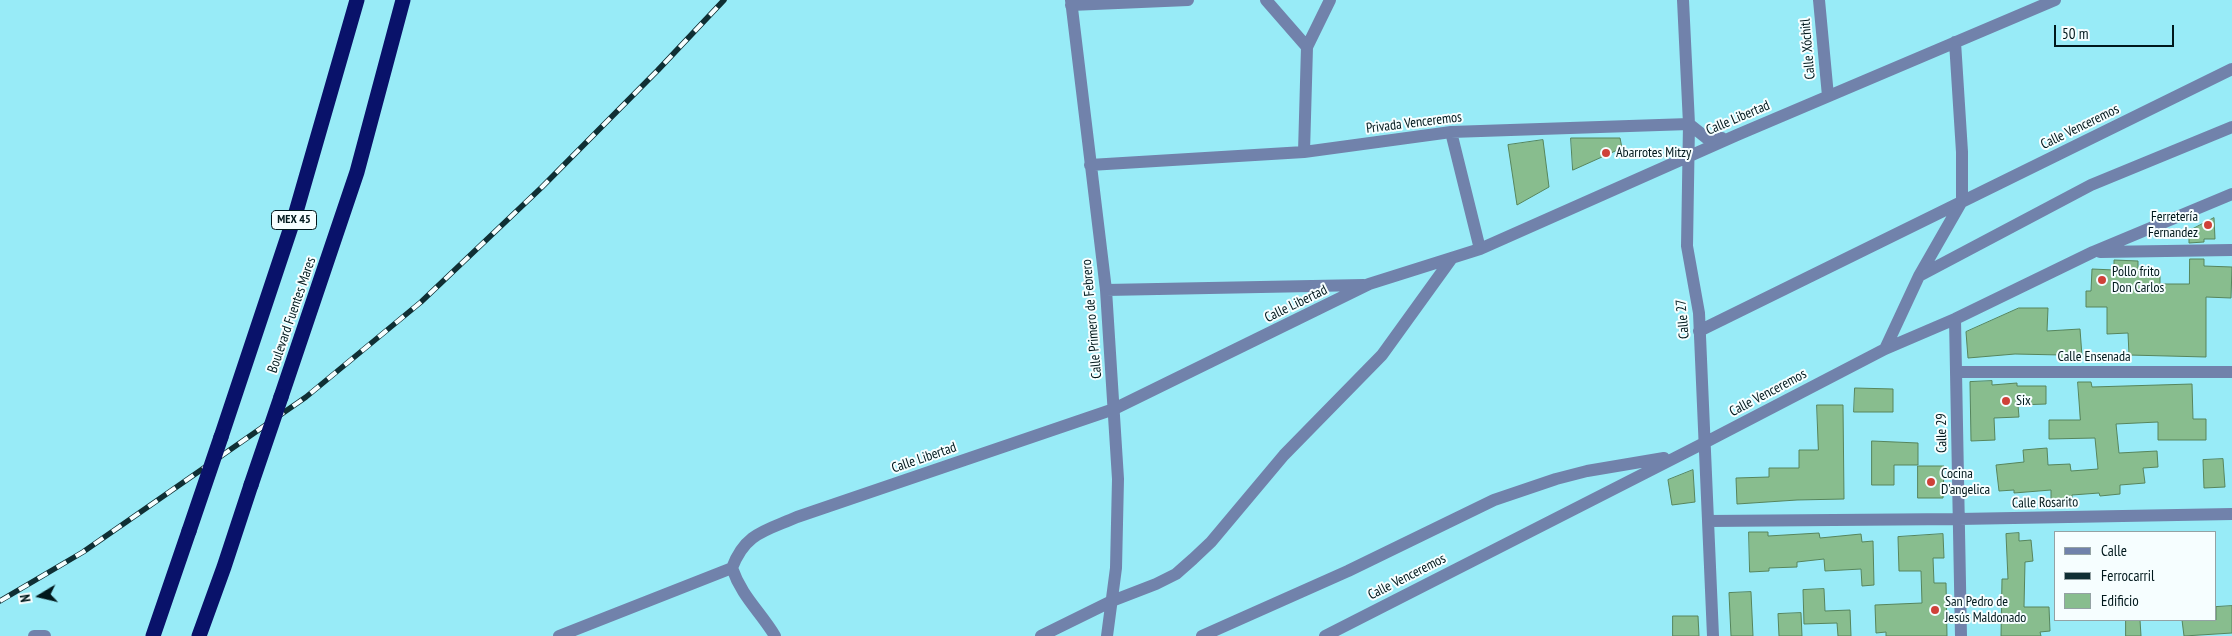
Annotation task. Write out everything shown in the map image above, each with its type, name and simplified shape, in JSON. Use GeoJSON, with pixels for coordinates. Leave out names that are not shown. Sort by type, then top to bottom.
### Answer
{"type":"FeatureCollection","features":[{"type":"Feature","properties":{"kind":"highway","name":"Boulevard Fuentes Mares"},"geometry":{"type":"LineString","coordinates":[[153,636],[296,212],[357,0]]}},
{"type":"Feature","properties":{"kind":"highway","name":"Boulevard Fuentes Mares"},"geometry":{"type":"LineString","coordinates":[[198,636],[224,567],[357,172],[403,0]]}},
{"type":"Feature","properties":{"kind":"street"},"geometry":{"type":"LineString","coordinates":[[1071,2],[1188,0]]}},
{"type":"Feature","properties":{"kind":"street"},"geometry":{"type":"LineString","coordinates":[[1266,0],[1308,47]]}},
{"type":"Feature","properties":{"kind":"street"},"geometry":{"type":"LineString","coordinates":[[1304,152],[1308,47],[1330,0]]}},
{"type":"Feature","properties":{"kind":"street","name":"Calle 27"},"geometry":{"type":"LineString","coordinates":[[1683,0],[1689,124],[1687,246],[1698,300],[1706,442],[1713,636]]}},
{"type":"Feature","properties":{"kind":"street","name":"Calle Xóchitl"},"geometry":{"type":"LineString","coordinates":[[1819,0],[1828,96]]}},
{"type":"Feature","properties":{"kind":"street","name":"Calle Libertad"},"geometry":{"type":"LineString","coordinates":[[732,568],[738,551],[748,540],[797,517],[1114,409],[1369,284],[1480,249],[1688,156],[2055,0]]}},
{"type":"Feature","properties":{"kind":"street","name":"Calle Primero de Febrero"},"geometry":{"type":"LineString","coordinates":[[1071,2],[1106,290],[1114,409],[1118,480],[1118,530],[1116,568],[1107,636]]}},
{"type":"Feature","properties":{"kind":"street"},"geometry":{"type":"LineString","coordinates":[[1885,348],[1919,276],[1962,201],[1962,152],[1955,42]]}},
{"type":"Feature","properties":{"kind":"street","name":"Calle Venceremos"},"geometry":{"type":"LineString","coordinates":[[1699,331],[2232,69]]}},
{"type":"Feature","properties":{"kind":"street"},"geometry":{"type":"LineString","coordinates":[[1689,124],[1709,140],[1737,135]]}},
{"type":"Feature","properties":{"kind":"street","name":"Privada Venceremos"},"geometry":{"type":"LineString","coordinates":[[1090,165],[1304,152],[1451,132],[1689,124]]}},
{"type":"Feature","properties":{"kind":"street"},"geometry":{"type":"LineString","coordinates":[[1919,276],[2091,185],[2232,127]]}},
{"type":"Feature","properties":{"kind":"street"},"geometry":{"type":"LineString","coordinates":[[1451,132],[1480,249]]}},
{"type":"Feature","properties":{"kind":"street","name":"Calle Venceremos"},"geometry":{"type":"LineString","coordinates":[[1325,636],[1706,442],[1885,348],[1955,319],[2093,252],[2232,194]]}},
{"type":"Feature","properties":{"kind":"street"},"geometry":{"type":"LineString","coordinates":[[2093,252],[2232,250]]}},
{"type":"Feature","properties":{"kind":"street"},"geometry":{"type":"LineString","coordinates":[[1041,636],[1112,601],[1136,593],[1176,574],[1211,542],[1284,455],[1382,355],[1452,258]]}},
{"type":"Feature","properties":{"kind":"street"},"geometry":{"type":"LineString","coordinates":[[1106,290],[1369,284]]}},
{"type":"Feature","properties":{"kind":"street","name":"Calle 29"},"geometry":{"type":"LineString","coordinates":[[1955,319],[1961,636]]}},
{"type":"Feature","properties":{"kind":"street","name":"Calle Ensenada"},"geometry":{"type":"LineString","coordinates":[[1956,372],[2232,372]]}},
{"type":"Feature","properties":{"kind":"street"},"geometry":{"type":"LineString","coordinates":[[1202,636],[1348,572],[1494,500],[1556,479],[1587,471],[1677,456]]}},
{"type":"Feature","properties":{"kind":"street","name":"Calle Rosarito"},"geometry":{"type":"LineString","coordinates":[[1708,520],[1959,519],[2232,514]]}},
{"type":"Feature","properties":{"kind":"street"},"geometry":{"type":"LineString","coordinates":[[559,636],[732,568],[738,585],[746,598],[764,618],[775,636]]}},
{"type":"Feature","properties":{"kind":"street"},"geometry":{"type":"LineString","coordinates":[[34,636],[45,636]]}},
{"type":"Feature","properties":{"kind":"building"},"geometry":{"type":"Polygon","coordinates":[[[1571,138],[1620,138],[1622,148],[1573,170],[1571,138]]]}},
{"type":"Feature","properties":{"kind":"building"},"geometry":{"type":"Polygon","coordinates":[[[1543,140],[1549,187],[1517,205],[1508,145],[1543,140]]]}},
{"type":"Feature","properties":{"kind":"building","name":"Ferretería Fernandez"},"geometry":{"type":"Polygon","coordinates":[[[2214,218],[2215,239],[2204,239],[2204,242],[2189,243],[2189,231],[2214,218]]]}},
{"type":"Feature","properties":{"kind":"building"},"geometry":{"type":"Polygon","coordinates":[[[2190,259],[2204,259],[2204,266],[2232,267],[2231,298],[2206,297],[2206,357],[2129,355],[2128,333],[2107,334],[2107,307],[2086,307],[2086,291],[2091,291],[2092,269],[2114,270],[2114,260],[2138,261],[2138,269],[2160,269],[2160,284],[2189,284],[2190,259]]]}},
{"type":"Feature","properties":{"kind":"building"},"geometry":{"type":"Polygon","coordinates":[[[2019,308],[2048,308],[2047,331],[2080,329],[2082,356],[2061,358],[2061,355],[2015,354],[1968,358],[1966,332],[2019,308]]]}},
{"type":"Feature","properties":{"kind":"building"},"geometry":{"type":"Polygon","coordinates":[[[1992,381],[1992,385],[2017,383],[2017,386],[2046,386],[2046,404],[2018,405],[2019,417],[1994,418],[1995,440],[1971,441],[1970,382],[1992,381]]]}},
{"type":"Feature","properties":{"kind":"building"},"geometry":{"type":"Polygon","coordinates":[[[2078,382],[2091,382],[2092,387],[2192,384],[2193,419],[2206,419],[2206,440],[2158,440],[2158,422],[2116,424],[2119,453],[2157,451],[2158,467],[2143,468],[2145,483],[2120,485],[2120,494],[2100,496],[2099,493],[2072,495],[2072,499],[2051,500],[2051,490],[2014,493],[2014,490],[1999,491],[1996,465],[2024,462],[2023,450],[2047,448],[2048,465],[2070,464],[2071,471],[2098,469],[2095,438],[2049,439],[2049,420],[2080,420],[2078,382]]]}},
{"type":"Feature","properties":{"kind":"building"},"geometry":{"type":"Polygon","coordinates":[[[1855,388],[1893,389],[1893,412],[1854,412],[1855,388]]]}},
{"type":"Feature","properties":{"kind":"building"},"geometry":{"type":"Polygon","coordinates":[[[1817,405],[1843,405],[1844,499],[1737,504],[1736,478],[1769,477],[1769,468],[1799,468],[1799,450],[1818,450],[1817,405]]]}},
{"type":"Feature","properties":{"kind":"building"},"geometry":{"type":"Polygon","coordinates":[[[1872,441],[1918,443],[1918,465],[1894,465],[1894,485],[1872,485],[1872,441]]]}},
{"type":"Feature","properties":{"kind":"building"},"geometry":{"type":"Polygon","coordinates":[[[2223,459],[2225,487],[2204,488],[2203,460],[2223,459]]]}},
{"type":"Feature","properties":{"kind":"building","name":"Cocina D'angelica"},"geometry":{"type":"Polygon","coordinates":[[[1918,466],[1944,466],[1943,498],[1918,498],[1918,466]]]}},
{"type":"Feature","properties":{"kind":"building"},"geometry":{"type":"Polygon","coordinates":[[[1693,470],[1695,502],[1672,505],[1668,480],[1693,470]]]}},
{"type":"Feature","properties":{"kind":"building"},"geometry":{"type":"Polygon","coordinates":[[[1749,532],[1768,532],[1768,536],[1819,533],[1820,538],[1861,534],[1862,542],[1873,541],[1874,585],[1862,586],[1861,569],[1825,571],[1824,559],[1797,562],[1797,567],[1769,568],[1769,571],[1750,572],[1749,532]]]}},
{"type":"Feature","properties":{"kind":"building"},"geometry":{"type":"Polygon","coordinates":[[[2019,533],[2019,541],[2031,540],[2033,561],[2025,562],[2024,607],[2049,607],[2050,631],[2040,632],[2041,636],[2001,636],[2002,579],[2008,579],[2006,534],[2019,533]]]}},
{"type":"Feature","properties":{"kind":"building"},"geometry":{"type":"Polygon","coordinates":[[[1943,534],[1944,558],[1933,558],[1934,583],[1946,583],[1947,636],[1886,636],[1886,632],[1876,633],[1875,605],[1922,603],[1921,571],[1899,571],[1898,537],[1943,534]]]}},
{"type":"Feature","properties":{"kind":"building"},"geometry":{"type":"Polygon","coordinates":[[[1824,589],[1825,611],[1850,610],[1851,636],[1838,636],[1837,623],[1804,624],[1803,590],[1824,589]]]}},
{"type":"Feature","properties":{"kind":"building"},"geometry":{"type":"Polygon","coordinates":[[[1751,592],[1753,636],[1731,636],[1729,593],[1751,592]]]}},
{"type":"Feature","properties":{"kind":"building"},"geometry":{"type":"Polygon","coordinates":[[[2232,606],[2232,633],[2184,636],[2182,621],[2217,621],[2217,607],[2232,606]]]}},
{"type":"Feature","properties":{"kind":"building"},"geometry":{"type":"Polygon","coordinates":[[[1801,613],[1802,636],[1779,636],[1778,614],[1801,613]]]}},
{"type":"Feature","properties":{"kind":"building"},"geometry":{"type":"Polygon","coordinates":[[[1673,616],[1698,616],[1699,636],[1673,636],[1673,616]]]}},
{"type":"Feature","properties":{"kind":"building"},"geometry":{"type":"Polygon","coordinates":[[[2126,621],[2140,621],[2141,636],[2126,636],[2126,621]]]}},
{"type":"Feature","properties":{"kind":"railway"},"geometry":{"type":"LineString","coordinates":[[0,601],[83,552],[306,397],[421,302],[542,187],[658,70],[724,0]]}},
{"type":"Feature","properties":{"kind":"place","name":"Abarrotes Mitzy"},"geometry":{"type":"Point","coordinates":[1606,153]}},
{"type":"Feature","properties":{"kind":"place","name":"Ferretería Fernandez"},"geometry":{"type":"Point","coordinates":[2208,225]}},
{"type":"Feature","properties":{"kind":"place","name":"Pollo frito Don Carlos"},"geometry":{"type":"Point","coordinates":[2102,280]}},
{"type":"Feature","properties":{"kind":"place","name":"Six"},"geometry":{"type":"Point","coordinates":[2006,401]}},
{"type":"Feature","properties":{"kind":"place","name":"Cocina D'angelica"},"geometry":{"type":"Point","coordinates":[1931,482]}},
{"type":"Feature","properties":{"kind":"place","name":"San Pedro de Jesús Maldonado"},"geometry":{"type":"Point","coordinates":[1935,610]}}]}
